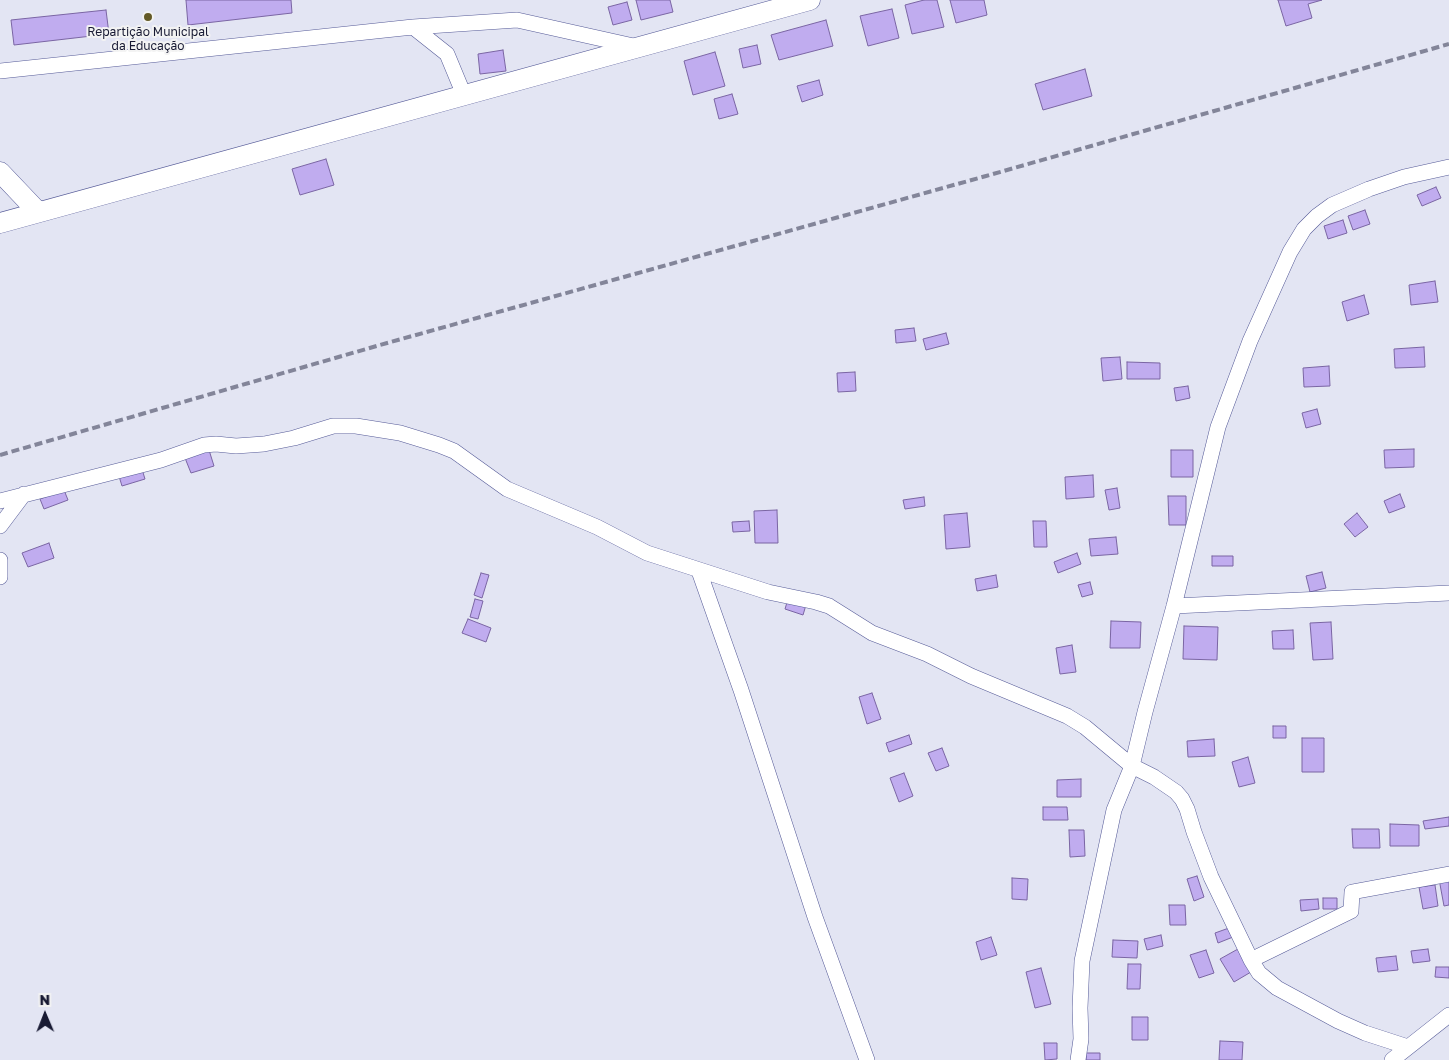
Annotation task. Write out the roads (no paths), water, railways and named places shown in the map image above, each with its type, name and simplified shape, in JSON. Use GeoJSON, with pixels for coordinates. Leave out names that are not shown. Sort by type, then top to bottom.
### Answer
{"type":"FeatureCollection","features":[{"type":"Feature","properties":{"kind":"street"},"geometry":{"type":"LineString","coordinates":[[0,223],[810,0]]}},
{"type":"Feature","properties":{"kind":"street"},"geometry":{"type":"LineString","coordinates":[[0,71],[413,27],[517,20],[639,47]]}},
{"type":"Feature","properties":{"kind":"street"},"geometry":{"type":"LineString","coordinates":[[413,27],[447,54],[464,95]]}},
{"type":"Feature","properties":{"kind":"street"},"geometry":{"type":"LineString","coordinates":[[1078,1060],[1081,1039],[1080,1008],[1084,952],[1114,810],[1132,766],[1218,427],[1250,341],[1290,252],[1304,229],[1317,216],[1332,204],[1369,189],[1404,177],[1449,167]]}},
{"type":"Feature","properties":{"kind":"street"},"geometry":{"type":"LineString","coordinates":[[0,172],[38,212]]}},
{"type":"Feature","properties":{"kind":"street"},"geometry":{"type":"LineString","coordinates":[[0,501],[161,460],[204,445],[236,446],[264,444],[294,438],[333,426],[356,426],[400,433],[439,445],[454,451],[507,489],[597,527],[647,553],[768,592],[828,606],[872,633],[927,654],[972,676],[1068,716],[1085,727],[1132,766],[1154,777],[1176,792],[1182,799],[1188,809],[1194,832],[1211,878],[1250,960],[1259,973],[1277,988],[1338,1021],[1365,1033],[1408,1047]]}},
{"type":"Feature","properties":{"kind":"street"},"geometry":{"type":"LineString","coordinates":[[0,526],[24,494]]}},
{"type":"Feature","properties":{"kind":"street"},"geometry":{"type":"LineString","coordinates":[[0,560],[0,577]]}},
{"type":"Feature","properties":{"kind":"street"},"geometry":{"type":"LineString","coordinates":[[700,571],[815,917],[867,1060]]}},
{"type":"Feature","properties":{"kind":"street"},"geometry":{"type":"LineString","coordinates":[[1174,606],[1449,593]]}},
{"type":"Feature","properties":{"kind":"street"},"geometry":{"type":"LineString","coordinates":[[1250,960],[1352,911],[1352,892],[1449,874]]}},
{"type":"Feature","properties":{"kind":"street"},"geometry":{"type":"LineString","coordinates":[[1392,1060],[1449,1015]]}},
{"type":"Feature","properties":{"kind":"railway"},"geometry":{"type":"LineString","coordinates":[[0,455],[380,345],[986,176],[1449,44]]}},
{"type":"Feature","properties":{"kind":"place","name":"Repartição Municipal da Educação"},"geometry":{"type":"Point","coordinates":[148,17]}}]}
